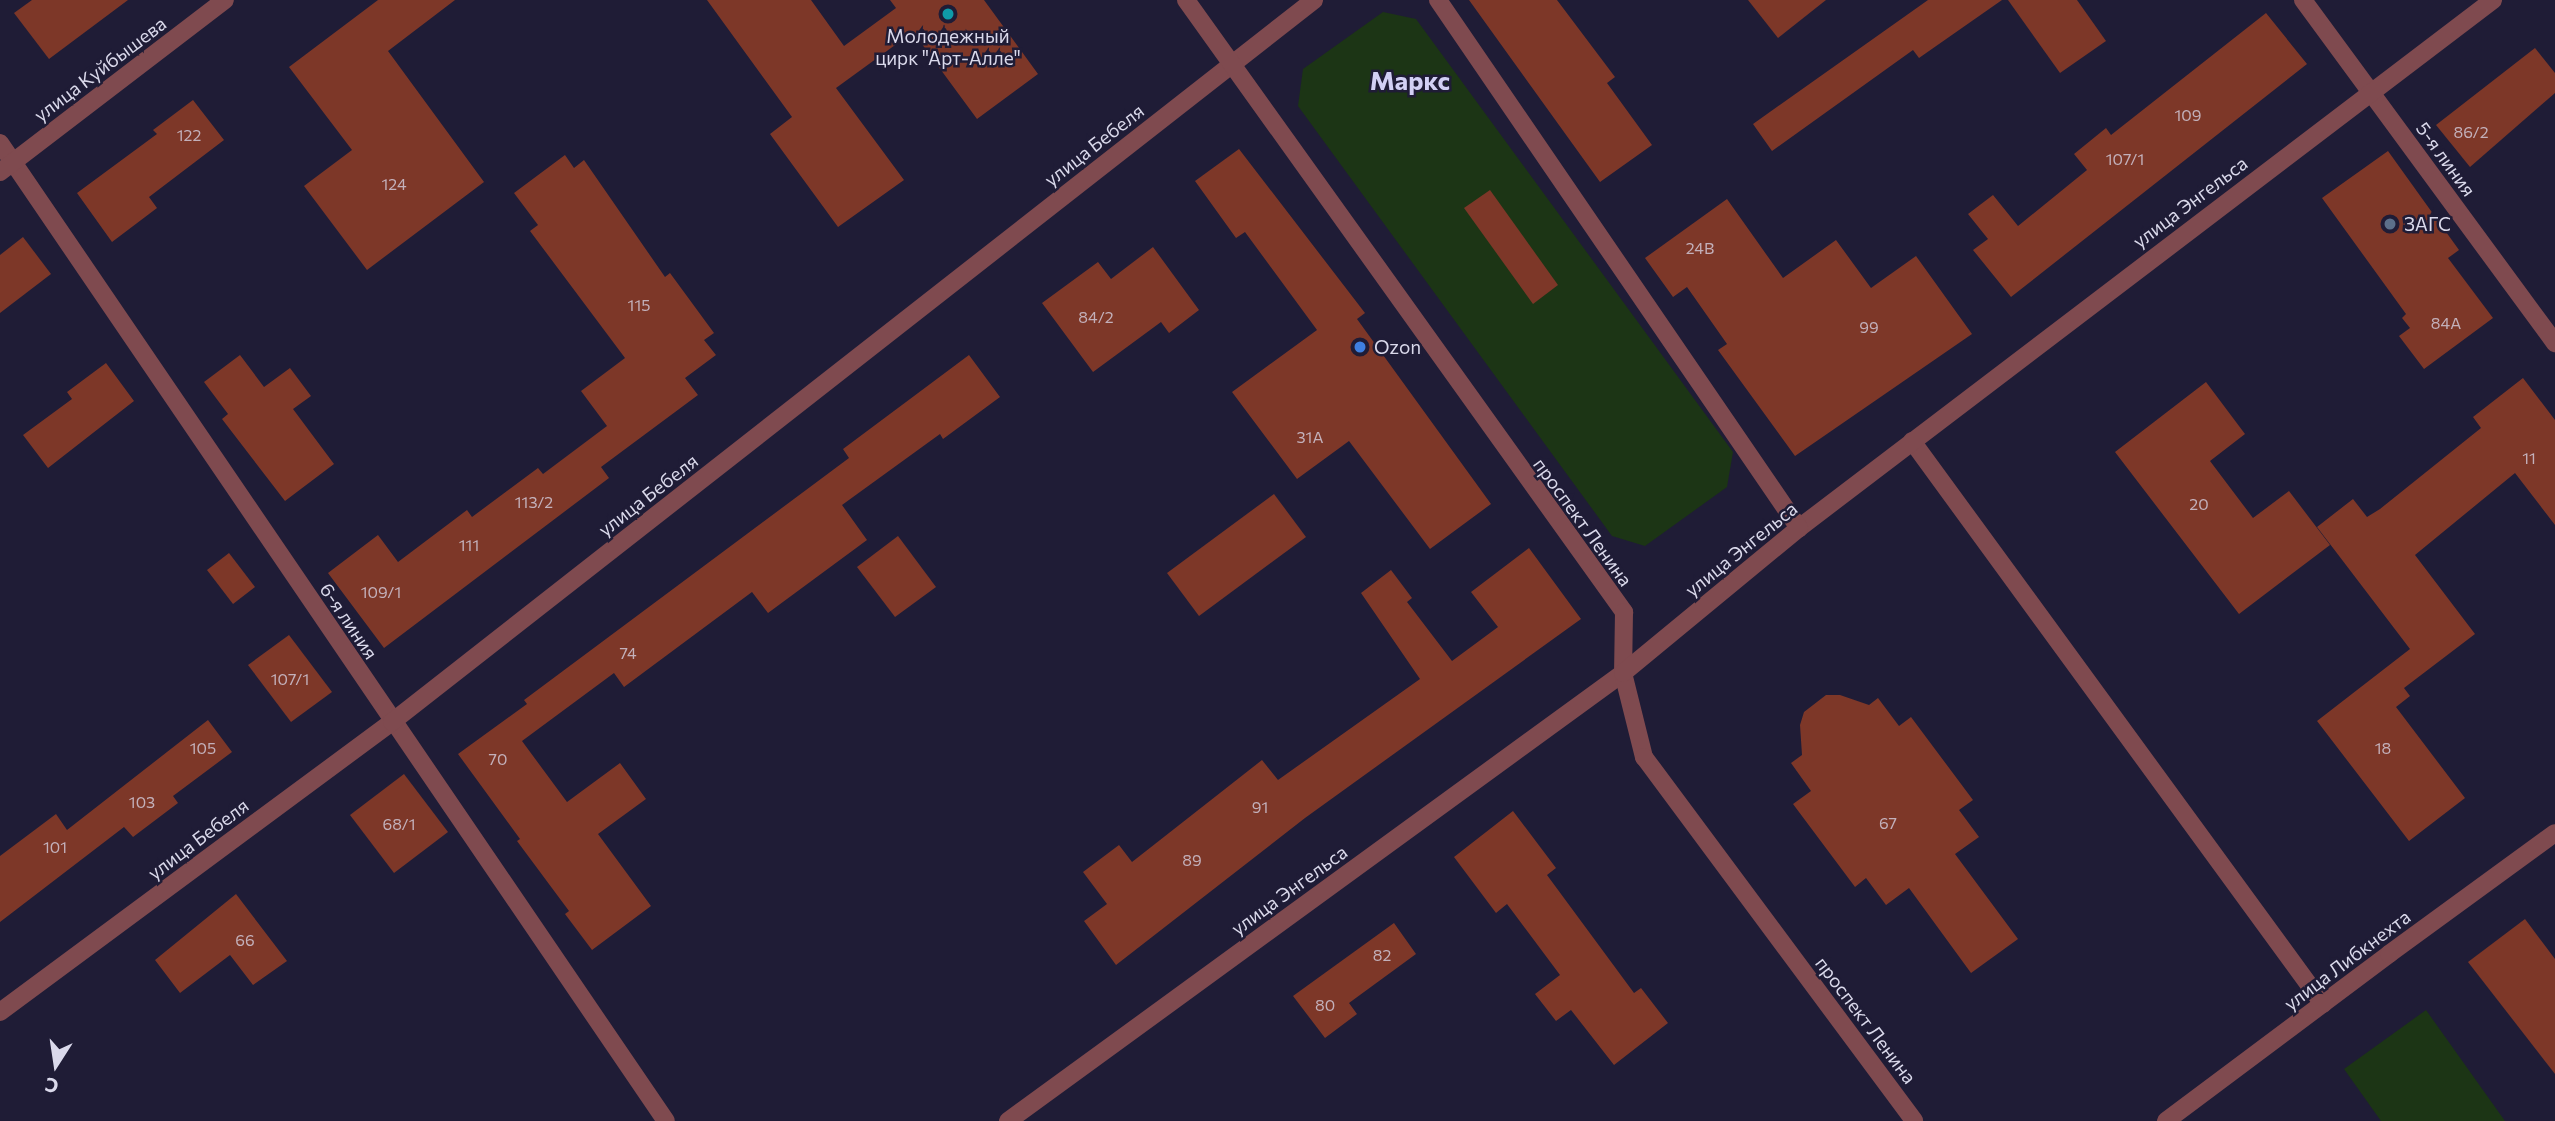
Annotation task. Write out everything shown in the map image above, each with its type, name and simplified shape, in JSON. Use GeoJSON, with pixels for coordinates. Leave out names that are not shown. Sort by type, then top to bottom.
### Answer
{"type":"FeatureCollection","features":[{"type":"Feature","properties":{"kind":"street","name":"улица Куйбышева"},"geometry":{"type":"LineString","coordinates":[[7,167],[225,0]]}},
{"type":"Feature","properties":{"kind":"street","name":"проспект Ленина"},"geometry":{"type":"LineString","coordinates":[[1186,0],[1624,612],[1623,673],[1644,757],[1914,1121]]}},
{"type":"Feature","properties":{"kind":"street","name":"улица Бебеля"},"geometry":{"type":"LineString","coordinates":[[0,1012],[392,722],[1314,0]]}},
{"type":"Feature","properties":{"kind":"street"},"geometry":{"type":"LineString","coordinates":[[1438,0],[1798,528]]}},
{"type":"Feature","properties":{"kind":"street","name":"5-я линия"},"geometry":{"type":"LineString","coordinates":[[2303,0],[2555,343]]}},
{"type":"Feature","properties":{"kind":"street","name":"улица Энгельса"},"geometry":{"type":"LineString","coordinates":[[1008,1121],[1623,673],[1798,528],[2369,91],[2493,0]]}},
{"type":"Feature","properties":{"kind":"street","name":"6-я линия"},"geometry":{"type":"LineString","coordinates":[[0,143],[7,167],[666,1121]]}},
{"type":"Feature","properties":{"kind":"street"},"geometry":{"type":"LineString","coordinates":[[1912,441],[2323,1004]]}},
{"type":"Feature","properties":{"kind":"street","name":"улица Либкнехта"},"geometry":{"type":"LineString","coordinates":[[2166,1121],[2555,833]]}},
{"type":"Feature","properties":{"kind":"green space"},"geometry":{"type":"Polygon","coordinates":[[[1383,12],[1416,19],[1733,452],[1727,487],[1645,546],[1612,536],[1298,106],[1303,69],[1383,12]]]}},
{"type":"Feature","properties":{"kind":"green space"},"geometry":{"type":"Polygon","coordinates":[[[2426,1010],[2505,1121],[2381,1121],[2344,1069],[2426,1010]]]}},
{"type":"Feature","properties":{"kind":"building"},"geometry":{"type":"Polygon","coordinates":[[[32,0],[128,0],[49,59],[14,13],[32,0]]]}},
{"type":"Feature","properties":{"kind":"building"},"geometry":{"type":"Polygon","coordinates":[[[378,0],[455,0],[388,51],[484,182],[367,270],[304,186],[352,150],[289,67],[378,0]]]}},
{"type":"Feature","properties":{"kind":"building"},"geometry":{"type":"Polygon","coordinates":[[[707,0],[811,0],[844,46],[896,8],[890,0],[984,0],[1038,74],[977,119],[913,32],[836,88],[904,180],[838,227],[770,134],[792,117],[707,0]]]}},
{"type":"Feature","properties":{"kind":"building"},"geometry":{"type":"Polygon","coordinates":[[[1469,0],[1557,0],[1615,77],[1607,83],[1652,145],[1600,182],[1469,0]]]}},
{"type":"Feature","properties":{"kind":"building"},"geometry":{"type":"Polygon","coordinates":[[[1748,0],[1826,0],[1778,38],[1748,0]]]}},
{"type":"Feature","properties":{"kind":"building"},"geometry":{"type":"Polygon","coordinates":[[[1928,0],[2002,0],[1919,58],[1913,50],[1772,151],[1753,124],[1928,0]]]}},
{"type":"Feature","properties":{"kind":"building"},"geometry":{"type":"Polygon","coordinates":[[[2008,0],[2077,0],[2106,41],[2060,73],[2008,0]]]}},
{"type":"Feature","properties":{"kind":"building"},"geometry":{"type":"Polygon","coordinates":[[[2266,13],[2307,64],[2011,297],[1973,250],[1988,239],[1968,214],[1993,195],[2018,226],[2087,170],[2074,154],[2106,128],[2111,135],[2266,13]]]}},
{"type":"Feature","properties":{"kind":"building"},"geometry":{"type":"Polygon","coordinates":[[[2535,48],[2555,73],[2555,93],[2470,167],[2436,125],[2535,48]]]}},
{"type":"Feature","properties":{"kind":"building"},"geometry":{"type":"Polygon","coordinates":[[[193,100],[224,140],[149,197],[157,208],[112,242],[77,193],[157,134],[153,130],[193,100]]]}},
{"type":"Feature","properties":{"kind":"building"},"geometry":{"type":"Polygon","coordinates":[[[1239,149],[1365,313],[1357,319],[1491,504],[1430,549],[1349,441],[1297,479],[1232,392],[1317,330],[1245,232],[1236,238],[1195,181],[1239,149]]]}},
{"type":"Feature","properties":{"kind":"building","name":"ЗАГС"},"geometry":{"type":"Polygon","coordinates":[[[2388,151],[2459,250],[2448,258],[2493,318],[2424,369],[2399,336],[2410,328],[2402,318],[2406,314],[2322,198],[2388,151]]]}},
{"type":"Feature","properties":{"kind":"building"},"geometry":{"type":"Polygon","coordinates":[[[565,155],[574,168],[584,160],[665,277],[670,273],[714,333],[704,340],[716,355],[685,378],[698,395],[601,467],[609,478],[384,648],[328,573],[378,535],[398,562],[467,510],[472,517],[538,468],[543,474],[607,426],[581,391],[625,358],[530,231],[538,225],[514,193],[565,155]]]}},
{"type":"Feature","properties":{"kind":"building"},"geometry":{"type":"Polygon","coordinates":[[[1490,190],[1558,285],[1533,304],[1464,208],[1490,190]]]}},
{"type":"Feature","properties":{"kind":"building"},"geometry":{"type":"Polygon","coordinates":[[[1727,199],[1783,278],[1836,240],[1871,288],[1916,256],[1972,334],[1795,456],[1718,350],[1727,344],[1687,287],[1673,297],[1645,258],[1727,199]]]}},
{"type":"Feature","properties":{"kind":"building"},"geometry":{"type":"Polygon","coordinates":[[[23,237],[51,274],[0,313],[0,255],[23,237]]]}},
{"type":"Feature","properties":{"kind":"building"},"geometry":{"type":"Polygon","coordinates":[[[1153,247],[1199,310],[1169,333],[1161,322],[1093,372],[1042,303],[1098,262],[1111,279],[1153,247]]]}},
{"type":"Feature","properties":{"kind":"building"},"geometry":{"type":"Polygon","coordinates":[[[240,355],[264,387],[290,368],[311,396],[293,409],[334,464],[285,501],[222,419],[228,414],[204,382],[240,355]]]}},
{"type":"Feature","properties":{"kind":"building"},"geometry":{"type":"Polygon","coordinates":[[[969,355],[1000,397],[943,439],[940,434],[842,505],[867,540],[768,613],[752,592],[624,687],[614,673],[522,741],[567,802],[620,763],[646,799],[598,834],[651,906],[592,950],[565,914],[569,911],[517,841],[520,839],[458,754],[527,704],[524,700],[849,458],[843,449],[969,355]]]}},
{"type":"Feature","properties":{"kind":"building"},"geometry":{"type":"Polygon","coordinates":[[[106,363],[134,401],[48,468],[23,435],[72,399],[67,392],[106,363]]]}},
{"type":"Feature","properties":{"kind":"building"},"geometry":{"type":"Polygon","coordinates":[[[2523,378],[2555,420],[2555,525],[2515,473],[2415,555],[2475,634],[2404,688],[2410,696],[2396,707],[2465,798],[2409,841],[2317,721],[2410,649],[2317,527],[2353,499],[2367,517],[2380,509],[2481,428],[2473,417],[2523,378]]]}},
{"type":"Feature","properties":{"kind":"building"},"geometry":{"type":"Polygon","coordinates":[[[2206,382],[2245,434],[2210,461],[2253,518],[2289,491],[2330,545],[2239,614],[2115,452],[2206,382]]]}},
{"type":"Feature","properties":{"kind":"building"},"geometry":{"type":"Polygon","coordinates":[[[1274,494],[1306,537],[1199,616],[1167,573],[1274,494]]]}},
{"type":"Feature","properties":{"kind":"building"},"geometry":{"type":"Polygon","coordinates":[[[898,536],[936,587],[895,617],[857,567],[898,536]]]}},
{"type":"Feature","properties":{"kind":"building"},"geometry":{"type":"Polygon","coordinates":[[[1529,548],[1581,619],[1305,818],[1116,965],[1084,921],[1107,904],[1083,872],[1119,845],[1132,862],[1262,760],[1278,780],[1420,679],[1361,593],[1391,570],[1412,598],[1407,602],[1452,661],[1498,627],[1471,592],[1529,548]]]}},
{"type":"Feature","properties":{"kind":"building"},"geometry":{"type":"Polygon","coordinates":[[[229,553],[255,587],[233,604],[207,570],[229,553]]]}},
{"type":"Feature","properties":{"kind":"building"},"geometry":{"type":"Polygon","coordinates":[[[289,635],[332,692],[291,722],[248,665],[289,635]]]}},
{"type":"Feature","properties":{"kind":"building"},"geometry":{"type":"Polygon","coordinates":[[[1826,695],[1840,695],[1869,705],[1878,698],[1899,726],[1911,717],[1973,800],[1959,810],[1979,837],[1955,854],[2018,939],[1971,973],[1909,888],[1886,905],[1866,878],[1855,887],[1793,804],[1811,791],[1791,763],[1802,755],[1800,725],[1804,712],[1826,695]]]}},
{"type":"Feature","properties":{"kind":"building"},"geometry":{"type":"Polygon","coordinates":[[[208,720],[232,752],[173,796],[178,803],[133,837],[124,827],[0,922],[0,856],[56,814],[67,830],[208,720]]]}},
{"type":"Feature","properties":{"kind":"building"},"geometry":{"type":"Polygon","coordinates":[[[404,774],[448,832],[394,873],[350,815],[404,774]]]}},
{"type":"Feature","properties":{"kind":"building"},"geometry":{"type":"Polygon","coordinates":[[[1513,811],[1556,868],[1547,875],[1634,993],[1641,988],[1668,1023],[1614,1065],[1571,1010],[1556,1021],[1535,994],[1560,975],[1507,904],[1496,913],[1454,857],[1513,811]]]}},
{"type":"Feature","properties":{"kind":"building"},"geometry":{"type":"Polygon","coordinates":[[[236,894],[287,961],[253,985],[230,955],[180,993],[155,960],[236,894]]]}},
{"type":"Feature","properties":{"kind":"building"},"geometry":{"type":"Polygon","coordinates":[[[2525,919],[2555,959],[2555,1074],[2468,962],[2525,919]]]}},
{"type":"Feature","properties":{"kind":"building"},"geometry":{"type":"Polygon","coordinates":[[[1394,923],[1416,954],[1349,1003],[1357,1014],[1325,1038],[1293,996],[1394,923]]]}},
{"type":"Feature","properties":{"kind":"place","name":"Молодежный цирк \"Арт-Алле\""},"geometry":{"type":"Point","coordinates":[948,14]}},
{"type":"Feature","properties":{"kind":"place","name":"ЗАГС"},"geometry":{"type":"Point","coordinates":[2390,224]}},
{"type":"Feature","properties":{"kind":"place","name":"Ozon"},"geometry":{"type":"Point","coordinates":[1360,347]}},
{"type":"Feature","properties":{"kind":"district","name":"Маркс"},"geometry":{"type":"Point","coordinates":[1410,80]}}]}
